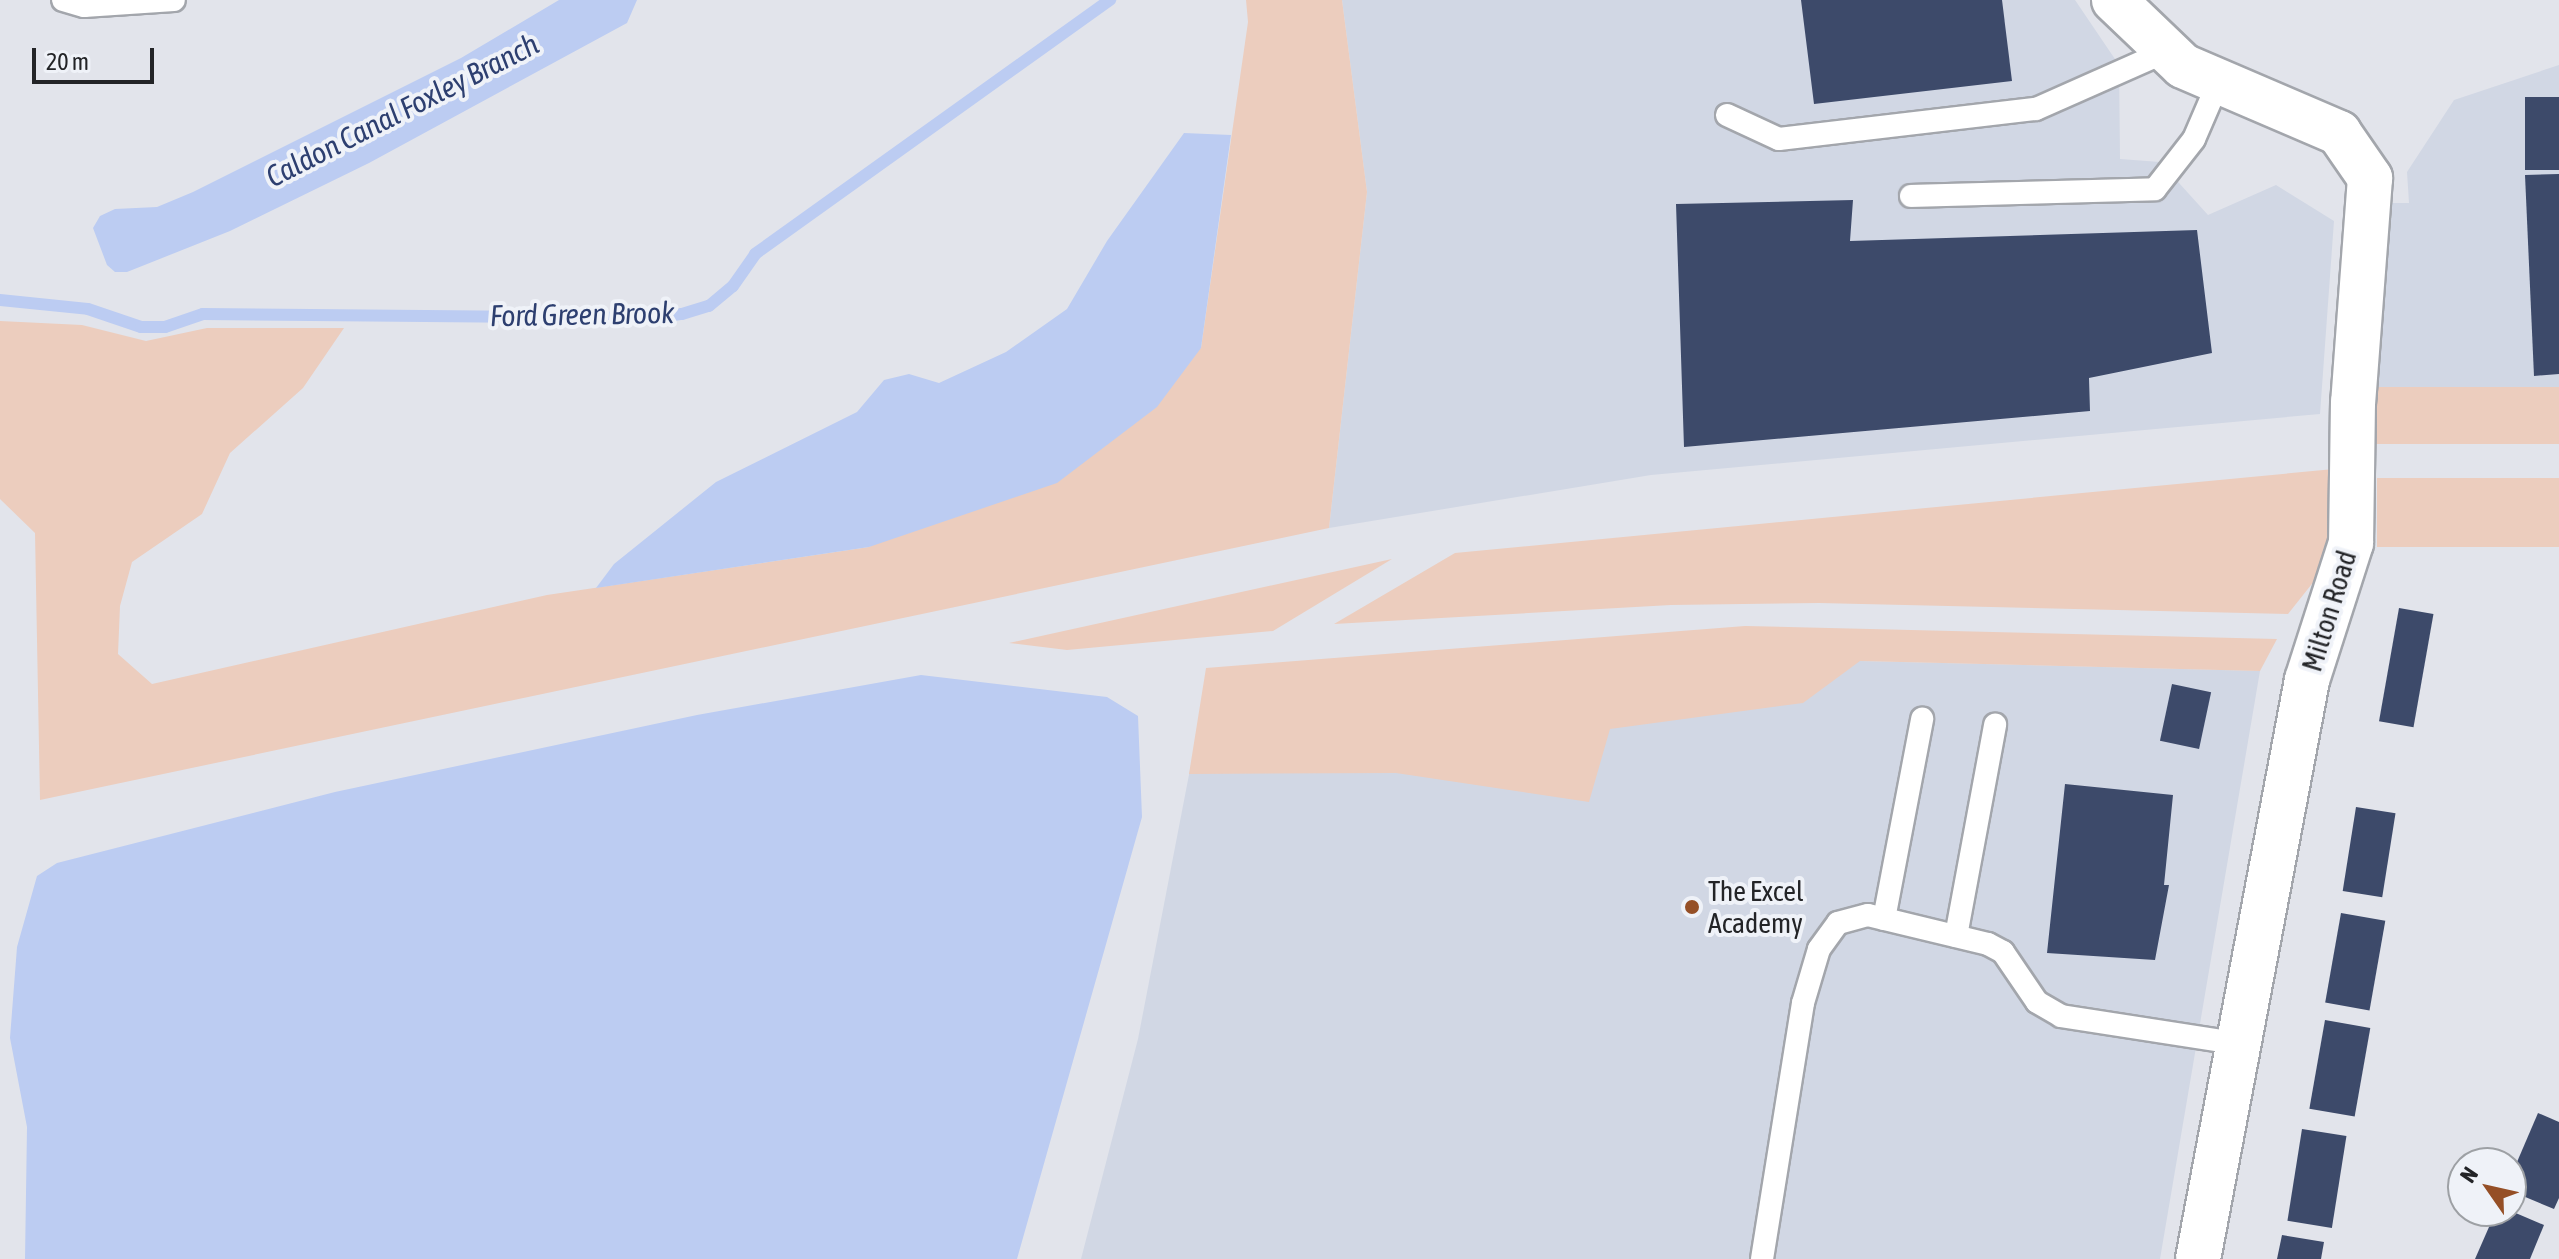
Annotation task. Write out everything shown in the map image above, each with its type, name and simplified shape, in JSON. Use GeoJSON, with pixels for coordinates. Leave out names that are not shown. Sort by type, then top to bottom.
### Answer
{"type":"FeatureCollection","features":[{"type":"Feature","properties":{"kind":"street","name":"Milton Road"},"geometry":{"type":"LineString","coordinates":[[2114,0],[2183,66],[2339,133],[2370,178],[2353,402],[2351,543],[2307,680],[2241,1044],[2198,1259]]}},
{"type":"Feature","properties":{"kind":"lane"},"geometry":{"type":"LineString","coordinates":[[63,0],[84,6],[174,0]]}},
{"type":"Feature","properties":{"kind":"lane"},"geometry":{"type":"LineString","coordinates":[[1727,115],[1779,139],[2036,109],[2167,51]]}},
{"type":"Feature","properties":{"kind":"lane"},"geometry":{"type":"LineString","coordinates":[[1911,196],[2155,189],[2194,139],[2219,81]]}},
{"type":"Feature","properties":{"kind":"lane"},"geometry":{"type":"LineString","coordinates":[[1884,919],[1922,719]]}},
{"type":"Feature","properties":{"kind":"lane"},"geometry":{"type":"LineString","coordinates":[[1956,936],[1995,725]]}},
{"type":"Feature","properties":{"kind":"lane"},"geometry":{"type":"LineString","coordinates":[[1762,1259],[1803,1003],[1828,930],[1851,917],[1884,919],[1956,936],[2003,952],[2037,1002],[2061,1016],[2241,1044]]}},
{"type":"Feature","properties":{"kind":"shaded area"},"geometry":{"type":"Polygon","coordinates":[[[1246,0],[1342,0],[1367,192],[1329,528],[40,800],[35,533],[0,499],[0,321],[82,325],[146,341],[207,328],[344,328],[303,388],[230,453],[202,514],[132,562],[120,606],[118,654],[152,684],[547,595],[869,547],[1201,348],[1248,22],[1246,0]]]}},
{"type":"Feature","properties":{"kind":"shaded area"},"geometry":{"type":"Polygon","coordinates":[[[1342,0],[2075,0],[2119,65],[2120,159],[2160,162],[2208,215],[2276,185],[2334,221],[2320,414],[1651,475],[1329,528],[1367,192],[1342,0]]]}},
{"type":"Feature","properties":{"kind":"shaded area"},"geometry":{"type":"Polygon","coordinates":[[[2559,65],[2559,387],[2373,390],[2385,203],[2409,203],[2407,172],[2454,100],[2559,65]]]}},
{"type":"Feature","properties":{"kind":"shaded area"},"geometry":{"type":"Polygon","coordinates":[[[2373,387],[2559,387],[2559,444],[2373,444],[2373,387]]]}},
{"type":"Feature","properties":{"kind":"shaded area"},"geometry":{"type":"Polygon","coordinates":[[[2334,469],[2331,543],[2315,580],[2288,614],[1819,603],[1671,605],[1334,624],[1455,553],[2334,469]]]}},
{"type":"Feature","properties":{"kind":"shaded area"},"geometry":{"type":"Polygon","coordinates":[[[2377,478],[2559,478],[2559,547],[2377,547],[2377,478]]]}},
{"type":"Feature","properties":{"kind":"shaded area"},"geometry":{"type":"Polygon","coordinates":[[[1392,559],[1273,631],[1067,650],[1009,643],[1392,559]]]}},
{"type":"Feature","properties":{"kind":"shaded area"},"geometry":{"type":"Polygon","coordinates":[[[1745,626],[2277,639],[2260,671],[1860,661],[1803,703],[1610,729],[1589,802],[1396,773],[1189,774],[1206,668],[1745,626]]]}},
{"type":"Feature","properties":{"kind":"shaded area","name":"The Excel Academy"},"geometry":{"type":"Polygon","coordinates":[[[1859,661],[2260,671],[2160,1259],[1081,1259],[1138,1039],[1204,697],[1859,661]]]}},
{"type":"Feature","properties":{"kind":"water","name":"Caldon Canal Foxley Branch"},"geometry":{"type":"Polygon","coordinates":[[[559,0],[637,0],[627,23],[369,163],[230,231],[127,272],[115,272],[107,265],[93,228],[100,216],[115,209],[157,207],[193,192],[461,58],[559,0]]]}},
{"type":"Feature","properties":{"kind":"water"},"geometry":{"type":"Polygon","coordinates":[[[1184,133],[1231,135],[1201,348],[1157,407],[1057,483],[869,547],[596,588],[614,564],[716,482],[857,412],[884,380],[909,374],[939,383],[1006,352],[1067,309],[1107,241],[1184,133]]]}},
{"type":"Feature","properties":{"kind":"water"},"geometry":{"type":"Polygon","coordinates":[[[921,675],[1107,697],[1138,716],[1142,817],[1017,1259],[25,1259],[27,1127],[10,1038],[17,947],[37,876],[57,863],[335,792],[697,715],[921,675]]]}},
{"type":"Feature","properties":{"kind":"building"},"geometry":{"type":"Polygon","coordinates":[[[1801,0],[2002,0],[2012,81],[1814,104],[1801,0]]]}},
{"type":"Feature","properties":{"kind":"building"},"geometry":{"type":"Polygon","coordinates":[[[2525,97],[2559,97],[2559,170],[2525,170],[2525,97]]]}},
{"type":"Feature","properties":{"kind":"building"},"geometry":{"type":"Polygon","coordinates":[[[2559,174],[2559,374],[2534,376],[2525,175],[2559,174]]]}},
{"type":"Feature","properties":{"kind":"building"},"geometry":{"type":"Polygon","coordinates":[[[1853,200],[1850,241],[2197,230],[2212,353],[2089,378],[2090,411],[1684,447],[1676,204],[1853,200]]]}},
{"type":"Feature","properties":{"kind":"building"},"geometry":{"type":"Polygon","coordinates":[[[2399,608],[2433,614],[2413,727],[2379,721],[2399,608]]]}},
{"type":"Feature","properties":{"kind":"building"},"geometry":{"type":"Polygon","coordinates":[[[2172,684],[2211,692],[2199,749],[2160,741],[2172,684]]]}},
{"type":"Feature","properties":{"kind":"building"},"geometry":{"type":"Polygon","coordinates":[[[2065,784],[2173,795],[2164,885],[2169,885],[2155,960],[2047,953],[2065,784]]]}},
{"type":"Feature","properties":{"kind":"building"},"geometry":{"type":"Polygon","coordinates":[[[2356,807],[2396,813],[2382,897],[2343,891],[2356,807]]]}},
{"type":"Feature","properties":{"kind":"building"},"geometry":{"type":"Polygon","coordinates":[[[2341,913],[2385,921],[2370,1010],[2325,1003],[2341,913]]]}},
{"type":"Feature","properties":{"kind":"building"},"geometry":{"type":"Polygon","coordinates":[[[2325,1020],[2370,1028],[2355,1117],[2309,1109],[2325,1020]]]}},
{"type":"Feature","properties":{"kind":"building"},"geometry":{"type":"Polygon","coordinates":[[[2538,1113],[2559,1122],[2559,1198],[2554,1209],[2527,1198],[2527,1147],[2523,1147],[2538,1113]]]}},
{"type":"Feature","properties":{"kind":"building"},"geometry":{"type":"Polygon","coordinates":[[[2302,1129],[2346,1136],[2332,1228],[2287,1221],[2302,1129]]]}},
{"type":"Feature","properties":{"kind":"building"},"geometry":{"type":"Polygon","coordinates":[[[2527,1218],[2544,1225],[2530,1259],[2475,1259],[2489,1227],[2527,1227],[2527,1218]]]}},
{"type":"Feature","properties":{"kind":"building"},"geometry":{"type":"Polygon","coordinates":[[[2282,1235],[2324,1242],[2321,1259],[2277,1259],[2282,1235]]]}},
{"type":"Feature","properties":{"kind":"waterway","name":"Ford Green Brook"},"geometry":{"type":"LineString","coordinates":[[0,300],[88,309],[141,327],[165,327],[203,314],[656,318],[682,314],[709,306],[733,286],[755,254],[1110,0]]}},
{"type":"Feature","properties":{"kind":"place","name":"The Excel Academy"},"geometry":{"type":"Point","coordinates":[1692,907]}}]}
